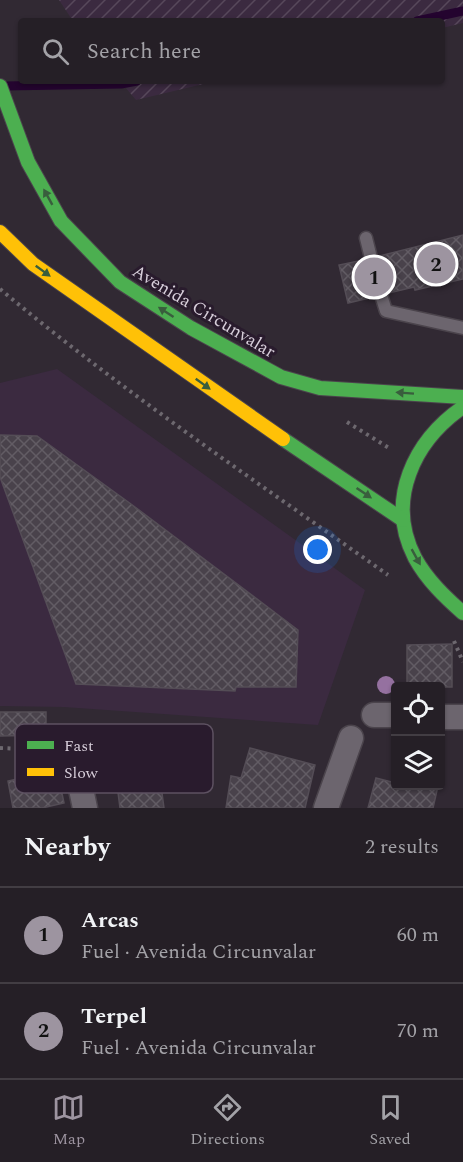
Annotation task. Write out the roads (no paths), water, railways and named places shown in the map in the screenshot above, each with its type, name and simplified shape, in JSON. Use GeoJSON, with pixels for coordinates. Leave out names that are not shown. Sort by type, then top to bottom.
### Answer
{"type":"FeatureCollection","features":[{"type":"Feature","properties":{"kind":"highway","name":"Avenida Circunvalar"},"geometry":{"type":"LineString","coordinates":[[0,86],[28,162],[62,221],[120,282],[191,328],[280,377],[320,388],[463,397]]}},
{"type":"Feature","properties":{"kind":"highway"},"geometry":{"type":"LineString","coordinates":[[0,232],[33,264],[225,400],[403,520]]}},
{"type":"Feature","properties":{"kind":"highway"},"geometry":{"type":"LineString","coordinates":[[463,407],[452,413],[430,434],[414,460],[405,489],[403,520],[411,549],[425,573],[443,596],[463,613]]}},
{"type":"Feature","properties":{"kind":"street"},"geometry":{"type":"LineString","coordinates":[[445,717],[463,717]]}},
{"type":"Feature","properties":{"kind":"street"},"geometry":{"type":"LineString","coordinates":[[326,808],[351,738]]}},
{"type":"Feature","properties":{"kind":"street"},"geometry":{"type":"LineString","coordinates":[[82,793],[85,808]]}},
{"type":"Feature","properties":{"kind":"lane"},"geometry":{"type":"LineString","coordinates":[[366,238],[371,258]]}},
{"type":"Feature","properties":{"kind":"lane"},"geometry":{"type":"LineString","coordinates":[[381,295],[386,311],[463,328]]}},
{"type":"Feature","properties":{"kind":"waterway"},"geometry":{"type":"LineString","coordinates":[[431,18],[463,11]]}},
{"type":"Feature","properties":{"kind":"waterway"},"geometry":{"type":"LineString","coordinates":[[5,86],[121,84]]}},
{"type":"Feature","properties":{"kind":"place","name":"Terpel"},"geometry":{"type":"Point","coordinates":[436,264]}},
{"type":"Feature","properties":{"kind":"place","name":"Arcas"},"geometry":{"type":"Point","coordinates":[374,277]}}]}
